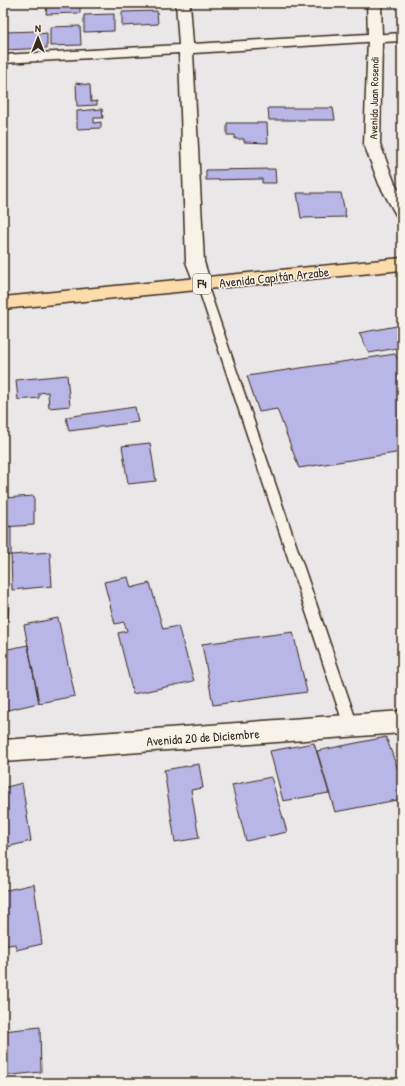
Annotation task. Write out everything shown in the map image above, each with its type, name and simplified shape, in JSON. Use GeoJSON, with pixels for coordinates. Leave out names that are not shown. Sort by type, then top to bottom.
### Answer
{"type":"FeatureCollection","features":[{"type":"Feature","properties":{"kind":"highway","name":"Avenida Capitán Arzabe"},"geometry":{"type":"LineString","coordinates":[[3,303],[402,264]]}},
{"type":"Feature","properties":{"kind":"street"},"geometry":{"type":"LineString","coordinates":[[182,3],[186,50],[195,262],[202,284]]}},
{"type":"Feature","properties":{"kind":"street","name":"Avenida Juan Rosendi"},"geometry":{"type":"LineString","coordinates":[[374,3],[375,38],[372,144],[387,184],[402,211]]}},
{"type":"Feature","properties":{"kind":"street"},"geometry":{"type":"LineString","coordinates":[[3,59],[402,37]]}},
{"type":"Feature","properties":{"kind":"street","name":"Avenida 20 de Diciembre"},"geometry":{"type":"LineString","coordinates":[[3,751],[402,722]]}},
{"type":"Feature","properties":{"kind":"lane"},"geometry":{"type":"LineString","coordinates":[[202,284],[351,726]]}},
{"type":"Feature","properties":{"kind":"building"},"geometry":{"type":"Polygon","coordinates":[[[67,3],[80,3],[80,13],[46,14],[47,6],[67,5],[67,3]]]}},
{"type":"Feature","properties":{"kind":"building"},"geometry":{"type":"Polygon","coordinates":[[[157,11],[158,24],[122,26],[122,12],[157,11]]]}},
{"type":"Feature","properties":{"kind":"building"},"geometry":{"type":"Polygon","coordinates":[[[114,14],[114,31],[84,32],[84,15],[114,14]]]}},
{"type":"Feature","properties":{"kind":"building"},"geometry":{"type":"Polygon","coordinates":[[[80,26],[81,45],[50,46],[50,27],[80,26]]]}},
{"type":"Feature","properties":{"kind":"building"},"geometry":{"type":"Polygon","coordinates":[[[38,31],[38,34],[47,33],[47,48],[4,50],[4,32],[38,31]]]}},
{"type":"Feature","properties":{"kind":"building"},"geometry":{"type":"Polygon","coordinates":[[[76,83],[90,85],[91,102],[97,101],[97,105],[77,106],[76,83]]]}},
{"type":"Feature","properties":{"kind":"building"},"geometry":{"type":"Polygon","coordinates":[[[268,108],[333,108],[335,120],[269,120],[268,108]]]}},
{"type":"Feature","properties":{"kind":"building"},"geometry":{"type":"Polygon","coordinates":[[[102,109],[103,118],[94,118],[94,123],[101,122],[101,128],[77,129],[77,111],[102,109]]]}},
{"type":"Feature","properties":{"kind":"building"},"geometry":{"type":"Polygon","coordinates":[[[227,123],[267,123],[268,143],[244,142],[244,139],[235,139],[235,135],[227,135],[227,123]]]}},
{"type":"Feature","properties":{"kind":"building"},"geometry":{"type":"Polygon","coordinates":[[[275,169],[276,183],[262,183],[262,179],[206,180],[206,170],[275,169]]]}},
{"type":"Feature","properties":{"kind":"building"},"geometry":{"type":"Polygon","coordinates":[[[297,193],[341,193],[346,217],[301,218],[297,193]]]}},
{"type":"Feature","properties":{"kind":"building"},"geometry":{"type":"Polygon","coordinates":[[[402,325],[402,358],[397,348],[369,353],[359,333],[402,325]]]}},
{"type":"Feature","properties":{"kind":"building"},"geometry":{"type":"Polygon","coordinates":[[[395,354],[402,368],[402,452],[299,468],[277,409],[259,412],[247,376],[395,354]]]}},
{"type":"Feature","properties":{"kind":"building"},"geometry":{"type":"Polygon","coordinates":[[[67,375],[70,406],[49,408],[48,392],[39,393],[39,398],[18,400],[16,380],[67,375]]]}},
{"type":"Feature","properties":{"kind":"building"},"geometry":{"type":"Polygon","coordinates":[[[135,407],[138,422],[69,431],[66,417],[135,407]]]}},
{"type":"Feature","properties":{"kind":"building"},"geometry":{"type":"Polygon","coordinates":[[[150,443],[156,481],[128,484],[122,446],[150,443]]]}},
{"type":"Feature","properties":{"kind":"building"},"geometry":{"type":"Polygon","coordinates":[[[34,496],[34,525],[3,527],[3,498],[34,496]]]}},
{"type":"Feature","properties":{"kind":"building"},"geometry":{"type":"Polygon","coordinates":[[[11,526],[11,555],[3,556],[3,527],[11,526]]]}},
{"type":"Feature","properties":{"kind":"building"},"geometry":{"type":"Polygon","coordinates":[[[50,552],[52,586],[12,590],[11,555],[50,552]]]}},
{"type":"Feature","properties":{"kind":"building"},"geometry":{"type":"Polygon","coordinates":[[[128,577],[131,588],[150,583],[163,629],[178,626],[194,681],[133,694],[118,633],[127,631],[124,622],[115,624],[104,582],[128,577]]]}},
{"type":"Feature","properties":{"kind":"building"},"geometry":{"type":"Polygon","coordinates":[[[3,603],[9,603],[8,620],[3,619],[3,603]]]}},
{"type":"Feature","properties":{"kind":"building"},"geometry":{"type":"Polygon","coordinates":[[[58,618],[75,696],[39,703],[24,625],[58,618]]]}},
{"type":"Feature","properties":{"kind":"building"},"geometry":{"type":"Polygon","coordinates":[[[293,632],[307,692],[213,705],[202,644],[293,632]]]}},
{"type":"Feature","properties":{"kind":"building"},"geometry":{"type":"Polygon","coordinates":[[[28,645],[39,703],[3,711],[3,650],[28,645]]]}},
{"type":"Feature","properties":{"kind":"building"},"geometry":{"type":"Polygon","coordinates":[[[386,737],[402,781],[402,799],[335,812],[317,751],[386,737]]]}},
{"type":"Feature","properties":{"kind":"building"},"geometry":{"type":"Polygon","coordinates":[[[314,743],[329,793],[283,801],[270,751],[314,743]]]}},
{"type":"Feature","properties":{"kind":"building"},"geometry":{"type":"Polygon","coordinates":[[[199,764],[203,788],[191,790],[199,838],[175,842],[164,770],[199,764]]]}},
{"type":"Feature","properties":{"kind":"building"},"geometry":{"type":"Polygon","coordinates":[[[271,777],[287,832],[246,841],[232,785],[271,777]]]}},
{"type":"Feature","properties":{"kind":"building"},"geometry":{"type":"Polygon","coordinates":[[[22,783],[31,841],[3,848],[3,788],[22,783]]]}},
{"type":"Feature","properties":{"kind":"building"},"geometry":{"type":"Polygon","coordinates":[[[34,884],[42,944],[16,950],[15,944],[3,946],[3,891],[34,884]]]}},
{"type":"Feature","properties":{"kind":"building"},"geometry":{"type":"Polygon","coordinates":[[[40,1027],[41,1072],[3,1076],[3,1031],[40,1027]]]}}]}
